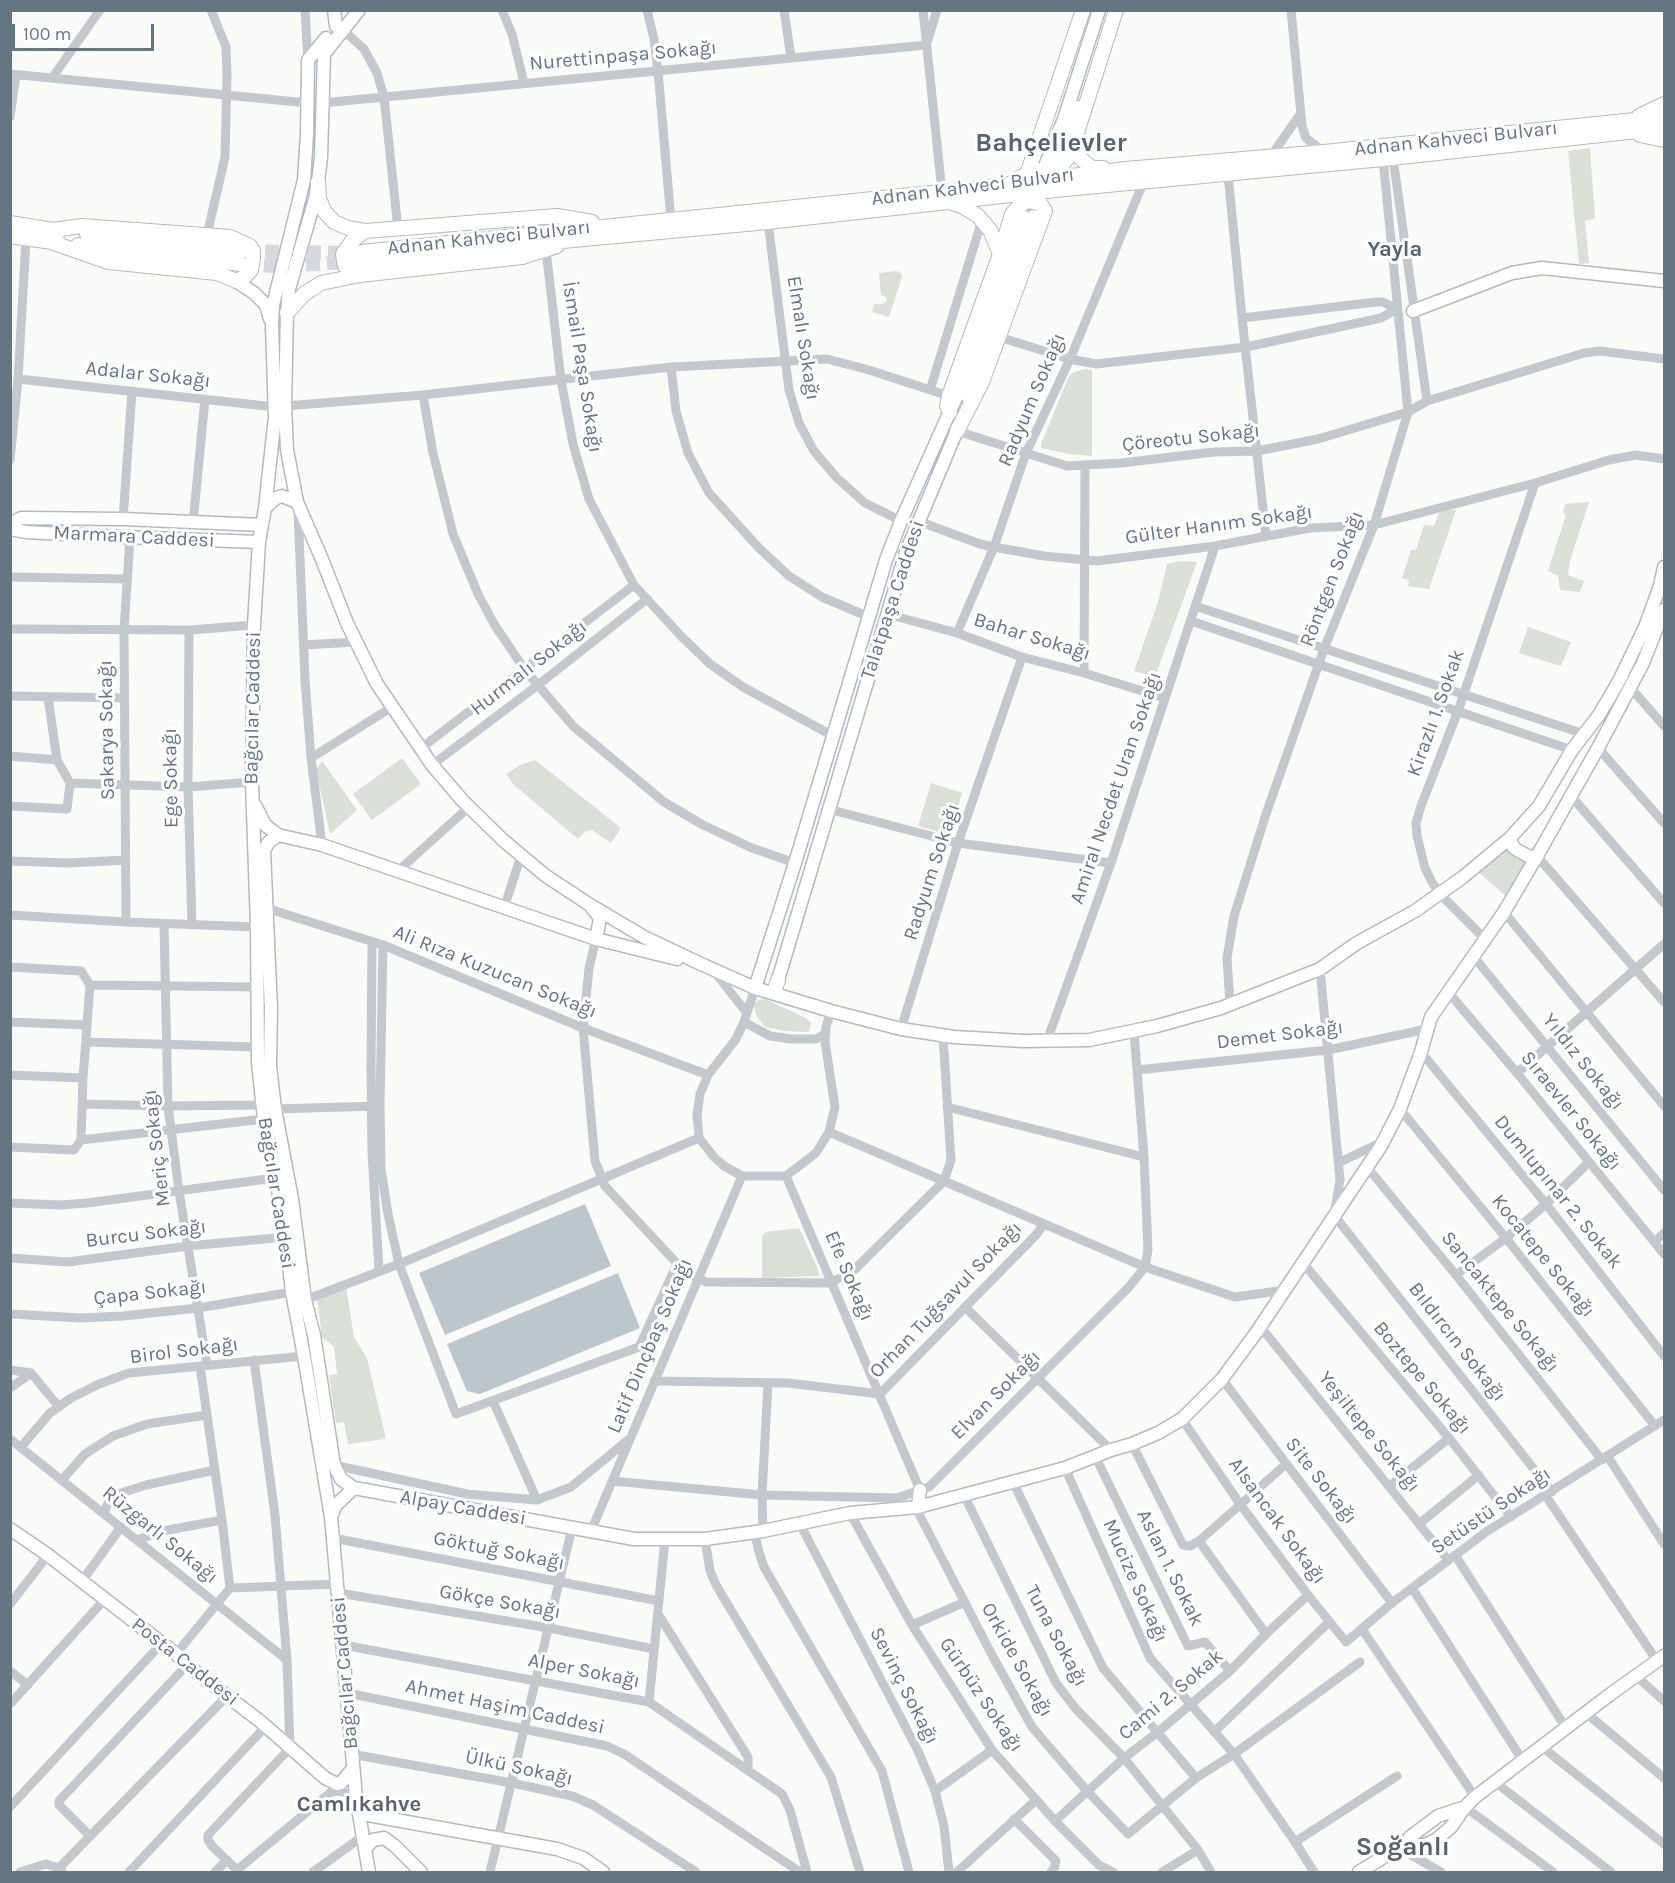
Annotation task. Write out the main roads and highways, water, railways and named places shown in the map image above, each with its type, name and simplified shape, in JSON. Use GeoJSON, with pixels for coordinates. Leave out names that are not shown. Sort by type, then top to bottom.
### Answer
{"type":"FeatureCollection","features":[{"type":"Feature","properties":{"kind":"main road"},"geometry":{"type":"LineString","coordinates":[[334,10],[340,28]]}},
{"type":"Feature","properties":{"kind":"main road"},"geometry":{"type":"LineString","coordinates":[[340,28],[350,10]]}},
{"type":"Feature","properties":{"kind":"main road"},"geometry":{"type":"LineString","coordinates":[[340,28],[359,10]]}},
{"type":"Feature","properties":{"kind":"main road"},"geometry":{"type":"LineString","coordinates":[[1005,184],[1027,174],[1083,10]]}},
{"type":"Feature","properties":{"kind":"main road"},"geometry":{"type":"LineString","coordinates":[[1099,10],[1052,162],[1113,10]]}},
{"type":"Feature","properties":{"kind":"main road"},"geometry":{"type":"LineString","coordinates":[[1031,164],[1034,169],[1044,171],[1056,169],[1067,159],[1104,51],[1113,10]]}},
{"type":"Feature","properties":{"kind":"main road","name":"Bağcılar Caddesi"},"geometry":{"type":"LineString","coordinates":[[297,502],[280,406],[272,326],[273,305],[304,180],[308,60],[340,28]]}},
{"type":"Feature","properties":{"kind":"main road","name":"Bağcılar Caddesi"},"geometry":{"type":"LineString","coordinates":[[340,28],[324,54],[321,157],[318,182],[289,289],[280,406],[259,542],[254,625],[252,799],[257,927],[258,1047],[268,1107],[264,1119],[282,1178],[292,1292],[331,1517],[351,1754],[369,1872]]}},
{"type":"Feature","properties":{"kind":"main road"},"geometry":{"type":"LineString","coordinates":[[1626,127],[1665,104]]}},
{"type":"Feature","properties":{"kind":"main road","name":"Adnan Kahveci Bulvarı"},"geometry":{"type":"LineString","coordinates":[[356,263],[768,222],[1065,189],[1388,159],[1626,127],[1665,117]]}},
{"type":"Feature","properties":{"kind":"main road"},"geometry":{"type":"LineString","coordinates":[[1626,127],[1665,140]]}},
{"type":"Feature","properties":{"kind":"main road","name":"Adnan Kahveci Bulvarı"},"geometry":{"type":"LineString","coordinates":[[356,263],[609,225],[942,192],[1126,169],[1626,127],[1665,128]]}},
{"type":"Feature","properties":{"kind":"main road"},"geometry":{"type":"LineString","coordinates":[[1075,139],[1079,157],[1092,168],[1126,169]]}},
{"type":"Feature","properties":{"kind":"main road"},"geometry":{"type":"LineString","coordinates":[[318,182],[319,198],[324,211],[334,222],[348,228],[365,231],[557,216],[609,225]]}},
{"type":"Feature","properties":{"kind":"main road"},"geometry":{"type":"LineString","coordinates":[[1034,214],[1057,193],[1065,189]]}},
{"type":"Feature","properties":{"kind":"main road"},"geometry":{"type":"LineString","coordinates":[[950,412],[947,406],[949,396],[1012,214],[1028,201],[1040,203],[1034,214],[999,337],[982,381],[957,431]]}},
{"type":"Feature","properties":{"kind":"main road"},"geometry":{"type":"LineString","coordinates":[[932,203],[948,202],[963,206],[982,220],[990,230],[1000,254]]}},
{"type":"Feature","properties":{"kind":"main road","name":"Talatpaşa Caddesi"},"geometry":{"type":"LineString","coordinates":[[755,988],[869,617],[901,521],[1034,214]]}},
{"type":"Feature","properties":{"kind":"main road","name":"Talatpaşa Caddesi"},"geometry":{"type":"LineString","coordinates":[[776,986],[906,552],[957,431],[1034,214]]}},
{"type":"Feature","properties":{"kind":"main road"},"geometry":{"type":"LineString","coordinates":[[10,223],[51,236],[108,262],[217,273],[236,281],[254,293],[266,305],[272,326]]}},
{"type":"Feature","properties":{"kind":"main road"},"geometry":{"type":"LineString","coordinates":[[10,236],[26,239],[51,236],[82,226],[230,237],[246,244],[253,251],[251,270],[236,281]]}},
{"type":"Feature","properties":{"kind":"main road"},"geometry":{"type":"LineString","coordinates":[[356,263],[350,272],[343,260],[344,254],[352,241],[365,231]]}},
{"type":"Feature","properties":{"kind":"main road"},"geometry":{"type":"LineString","coordinates":[[51,236],[242,258]]}},
{"type":"Feature","properties":{"kind":"main road"},"geometry":{"type":"LineString","coordinates":[[287,313],[304,294],[356,263],[522,257],[573,240]]}},
{"type":"Feature","properties":{"kind":"main road"},"geometry":{"type":"LineString","coordinates":[[1413,311],[1512,273],[1542,268],[1665,281]]}},
{"type":"Feature","properties":{"kind":"main road"},"geometry":{"type":"LineString","coordinates":[[265,508],[276,498],[288,498],[297,502],[321,556],[346,623],[377,684],[420,749],[469,807],[546,876],[644,937],[755,988],[776,986],[831,1011],[902,1029],[943,1036],[1023,1041],[1089,1040],[1134,1032],[1221,1008],[1320,969],[1357,943],[1415,911],[1440,894],[1510,838],[1539,806],[1572,750],[1599,715],[1660,615],[1665,567]]}},
{"type":"Feature","properties":{"kind":"main road"},"geometry":{"type":"LineString","coordinates":[[10,526],[21,518],[123,519],[262,525]]}},
{"type":"Feature","properties":{"kind":"main road","name":"Marmara Caddesi"},"geometry":{"type":"LineString","coordinates":[[10,526],[26,532],[259,542]]}},
{"type":"Feature","properties":{"kind":"main road","name":"Alpay Caddesi"},"geometry":{"type":"LineString","coordinates":[[354,1488],[634,1539],[705,1539],[759,1532],[850,1513],[918,1507],[1065,1468],[1132,1444],[1182,1419],[1222,1380],[1251,1341],[1384,1141],[1400,1109],[1431,1017],[1504,912],[1537,856],[1643,663],[1660,615]]}},
{"type":"Feature","properties":{"kind":"main road"},"geometry":{"type":"LineString","coordinates":[[1584,734],[1598,748]]}},
{"type":"Feature","properties":{"kind":"main road"},"geometry":{"type":"LineString","coordinates":[[252,799],[265,825],[278,835],[322,845],[596,939],[706,967]]}},
{"type":"Feature","properties":{"kind":"main road"},"geometry":{"type":"LineString","coordinates":[[278,835],[268,843],[264,850],[271,1008],[268,1107],[305,1300],[314,1335],[334,1466],[341,1479],[354,1488],[336,1505],[331,1517]]}},
{"type":"Feature","properties":{"kind":"main road"},"geometry":{"type":"LineString","coordinates":[[1510,838],[1516,850],[1530,857],[1537,856]]}},
{"type":"Feature","properties":{"kind":"main road"},"geometry":{"type":"LineString","coordinates":[[590,905],[600,918],[596,939]]}},
{"type":"Feature","properties":{"kind":"main road"},"geometry":{"type":"LineString","coordinates":[[918,1507],[920,1490]]}},
{"type":"Feature","properties":{"kind":"main road","name":"Posta Caddesi"},"geometry":{"type":"LineString","coordinates":[[10,1529],[48,1555],[228,1695],[325,1778],[337,1784],[341,1783],[353,1768]]}},
{"type":"Feature","properties":{"kind":"main road"},"geometry":{"type":"LineString","coordinates":[[1402,1846],[1422,1846],[1436,1840],[1451,1827],[1475,1797],[1661,1659]]}},
{"type":"Feature","properties":{"kind":"main road"},"geometry":{"type":"LineString","coordinates":[[357,1804],[368,1815],[557,1849],[583,1858],[603,1872]]}},
{"type":"Feature","properties":{"kind":"main road"},"geometry":{"type":"LineString","coordinates":[[1359,1872],[1402,1846],[1438,1816],[1465,1807]]}},
{"type":"Feature","properties":{"kind":"main road"},"geometry":{"type":"LineString","coordinates":[[364,1843],[384,1838],[421,1872]]}},
{"type":"Feature","properties":{"kind":"tunnel"},"geometry":{"type":"LineString","coordinates":[[244,251],[352,253]]}},
{"type":"Feature","properties":{"kind":"tunnel"},"geometry":{"type":"LineString","coordinates":[[243,264],[274,266],[354,262]]}},
{"type":"Feature","properties":{"kind":"district","name":"Bahçelievler"},"geometry":{"type":"Point","coordinates":[1051,144]}},
{"type":"Feature","properties":{"kind":"district","name":"Yayla"},"geometry":{"type":"Point","coordinates":[1395,250]}},
{"type":"Feature","properties":{"kind":"district","name":"Camlıkahve"},"geometry":{"type":"Point","coordinates":[359,1805]}},
{"type":"Feature","properties":{"kind":"district","name":"Soğanlı"},"geometry":{"type":"Point","coordinates":[1403,1848]}}]}
